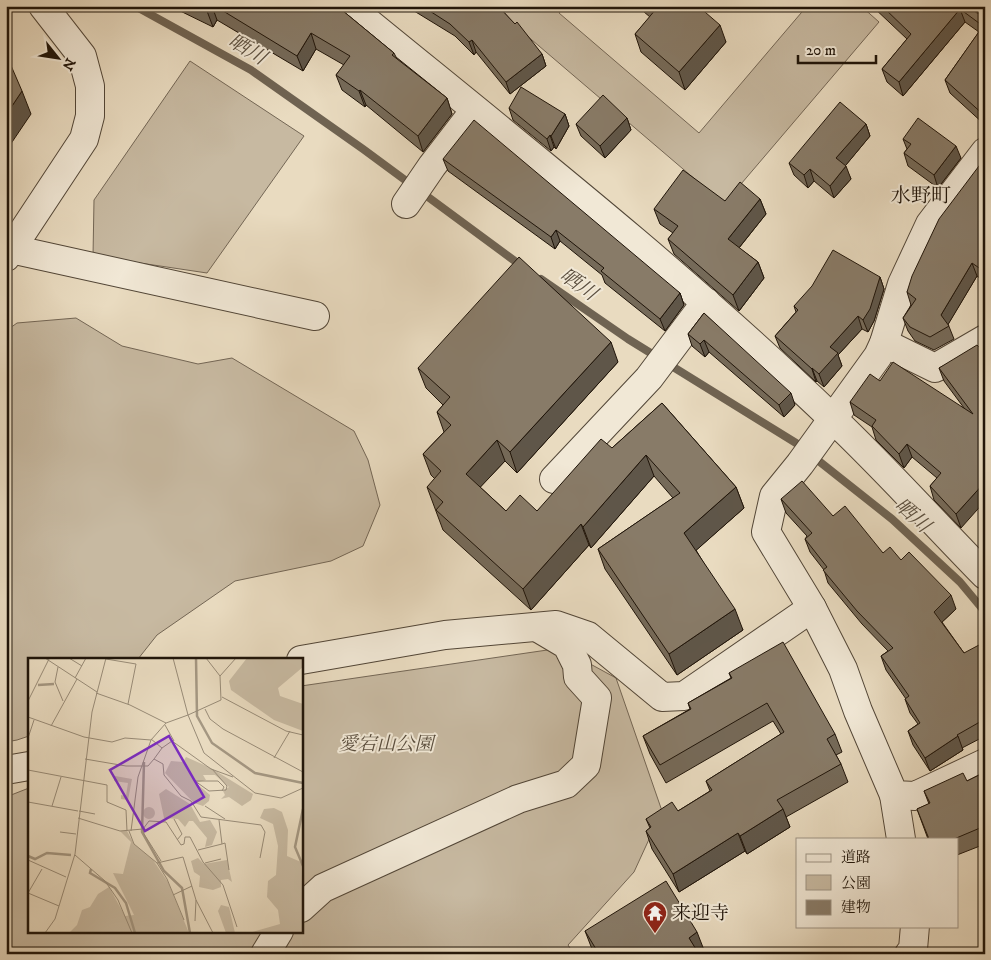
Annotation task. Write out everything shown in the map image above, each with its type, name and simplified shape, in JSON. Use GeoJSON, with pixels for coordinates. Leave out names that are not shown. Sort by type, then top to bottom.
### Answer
{"type":"FeatureCollection","features":[{"type":"Feature","properties":{"kind":"street"},"geometry":{"type":"LineString","coordinates":[[43,6],[82,56],[90,86],[90,116],[84,139],[9,253],[315,316]]}},
{"type":"Feature","properties":{"kind":"street"},"geometry":{"type":"LineString","coordinates":[[348,6],[553,173],[706,302],[826,428],[985,575]]}},
{"type":"Feature","properties":{"kind":"street"},"geometry":{"type":"LineString","coordinates":[[979,6],[985,11]]}},
{"type":"Feature","properties":{"kind":"street"},"geometry":{"type":"LineString","coordinates":[[406,204],[432,166],[475,110]]}},
{"type":"Feature","properties":{"kind":"street"},"geometry":{"type":"LineString","coordinates":[[901,838],[894,795],[858,711],[843,669],[812,608],[766,532],[774,496],[800,464],[878,356],[884,343],[902,284],[930,224],[985,152]]}},
{"type":"Feature","properties":{"kind":"street"},"geometry":{"type":"LineString","coordinates":[[554,479],[649,378],[706,302]]}},
{"type":"Feature","properties":{"kind":"street"},"geometry":{"type":"LineString","coordinates":[[884,343],[935,368],[985,339]]}},
{"type":"Feature","properties":{"kind":"street"},"geometry":{"type":"LineString","coordinates":[[302,660],[445,635],[556,624],[588,636],[662,697],[684,696],[812,608]]}},
{"type":"Feature","properties":{"kind":"street"},"geometry":{"type":"LineString","coordinates":[[302,907],[323,888],[518,799],[566,784],[586,765],[597,698],[578,677],[577,665],[568,645],[536,627]]}},
{"type":"Feature","properties":{"kind":"street"},"geometry":{"type":"LineString","coordinates":[[894,795],[915,796],[985,763]]}},
{"type":"Feature","properties":{"kind":"street"},"geometry":{"type":"LineString","coordinates":[[6,770],[28,766]]}},
{"type":"Feature","properties":{"kind":"street"},"geometry":{"type":"LineString","coordinates":[[909,954],[912,949],[915,928]]}},
{"type":"Feature","properties":{"kind":"street"},"geometry":{"type":"LineString","coordinates":[[265,954],[278,932]]}},
{"type":"Feature","properties":{"kind":"green space"},"geometry":{"type":"Polygon","coordinates":[[[502,6],[564,6],[559,13],[699,133],[807,6],[861,6],[879,22],[724,204],[498,11],[502,6]]]}},
{"type":"Feature","properties":{"kind":"green space"},"geometry":{"type":"Polygon","coordinates":[[[190,61],[304,136],[207,273],[93,256],[94,200],[190,61]]]}},
{"type":"Feature","properties":{"kind":"green space"},"geometry":{"type":"Polygon","coordinates":[[[76,318],[122,346],[198,364],[232,358],[354,431],[368,460],[380,505],[363,546],[331,561],[235,581],[157,635],[139,658],[28,658],[28,736],[6,742],[6,331],[17,323],[76,318]]]}},
{"type":"Feature","properties":{"kind":"green space","name":"愛宕山公園"},"geometry":{"type":"Polygon","coordinates":[[[561,648],[616,678],[662,811],[634,872],[568,945],[574,954],[6,954],[6,797],[28,788],[28,932],[302,932],[302,686],[561,648]]]}},
{"type":"Feature","properties":{"kind":"building"},"geometry":{"type":"Polygon","coordinates":[[[197,6],[210,6],[207,11],[197,6]]]}},
{"type":"Feature","properties":{"kind":"building"},"geometry":{"type":"Polygon","coordinates":[[[215,6],[337,6],[394,53],[392,55],[447,98],[418,136],[360,90],[336,75],[350,56],[311,33],[297,56],[215,6]]]}},
{"type":"Feature","properties":{"kind":"building"},"geometry":{"type":"Polygon","coordinates":[[[422,6],[498,6],[515,24],[517,22],[542,54],[506,82],[472,40],[469,42],[450,24],[422,6]]]}},
{"type":"Feature","properties":{"kind":"building"},"geometry":{"type":"Polygon","coordinates":[[[652,6],[698,6],[720,25],[679,72],[635,34],[656,9],[652,6]]]}},
{"type":"Feature","properties":{"kind":"building"},"geometry":{"type":"Polygon","coordinates":[[[882,6],[967,6],[977,13],[985,12],[985,116],[945,80],[983,26],[960,9],[899,82],[882,69],[911,34],[882,6]]]}},
{"type":"Feature","properties":{"kind":"building"},"geometry":{"type":"Polygon","coordinates":[[[6,54],[22,91],[6,115],[6,54]]]}},
{"type":"Feature","properties":{"kind":"building"},"geometry":{"type":"Polygon","coordinates":[[[521,87],[565,114],[547,139],[509,108],[521,87]]]}},
{"type":"Feature","properties":{"kind":"building"},"geometry":{"type":"Polygon","coordinates":[[[603,95],[627,118],[600,146],[576,124],[603,95]]]}},
{"type":"Feature","properties":{"kind":"building"},"geometry":{"type":"Polygon","coordinates":[[[840,102],[866,124],[836,158],[846,166],[830,186],[810,169],[804,175],[789,163],[840,102]]]}},
{"type":"Feature","properties":{"kind":"building"},"geometry":{"type":"Polygon","coordinates":[[[918,118],[956,146],[934,175],[904,153],[911,144],[903,139],[918,118]]]}},
{"type":"Feature","properties":{"kind":"building"},"geometry":{"type":"Polygon","coordinates":[[[474,120],[680,293],[660,319],[601,271],[604,268],[556,230],[551,237],[443,159],[474,120]]]}},
{"type":"Feature","properties":{"kind":"building"},"geometry":{"type":"Polygon","coordinates":[[[985,158],[985,272],[972,263],[941,315],[949,326],[930,337],[910,327],[903,318],[916,299],[907,292],[912,276],[939,219],[985,158]]]}},
{"type":"Feature","properties":{"kind":"building"},"geometry":{"type":"Polygon","coordinates":[[[683,170],[725,201],[740,182],[760,199],[728,239],[758,262],[733,295],[668,239],[678,226],[654,209],[683,170]]]}},
{"type":"Feature","properties":{"kind":"building"},"geometry":{"type":"Polygon","coordinates":[[[833,250],[880,277],[870,309],[863,320],[858,316],[830,347],[838,353],[819,374],[775,336],[798,310],[794,306],[812,286],[833,250]]]}},
{"type":"Feature","properties":{"kind":"building"},"geometry":{"type":"Polygon","coordinates":[[[519,257],[611,342],[510,452],[497,440],[466,474],[506,511],[520,495],[537,511],[601,439],[612,448],[662,403],[736,487],[684,533],[735,609],[669,654],[598,549],[680,493],[646,455],[583,527],[581,524],[523,589],[436,510],[443,502],[427,487],[441,471],[423,454],[451,425],[437,412],[450,397],[418,368],[519,257]]]}},
{"type":"Feature","properties":{"kind":"building"},"geometry":{"type":"Polygon","coordinates":[[[704,313],[791,393],[779,405],[704,340],[700,344],[688,334],[704,313]]]}},
{"type":"Feature","properties":{"kind":"building"},"geometry":{"type":"Polygon","coordinates":[[[985,343],[985,482],[956,514],[930,486],[941,473],[907,444],[899,454],[872,426],[876,420],[850,402],[870,374],[880,381],[893,362],[973,414],[939,368],[977,345],[980,348],[985,343]]]}},
{"type":"Feature","properties":{"kind":"building"},"geometry":{"type":"Polygon","coordinates":[[[802,481],[833,516],[845,506],[883,553],[890,547],[901,560],[909,552],[951,595],[934,612],[964,653],[979,645],[985,655],[985,719],[957,735],[925,758],[908,731],[920,723],[905,699],[909,696],[881,656],[893,648],[857,611],[823,570],[827,567],[805,539],[812,533],[781,499],[802,481]]]}},
{"type":"Feature","properties":{"kind":"building"},"geometry":{"type":"Polygon","coordinates":[[[783,642],[835,734],[827,739],[841,764],[777,800],[783,809],[740,836],[738,833],[673,874],[646,831],[651,827],[646,819],[672,802],[678,811],[712,790],[706,781],[784,732],[767,703],[660,765],[643,736],[691,709],[688,703],[732,678],[729,673],[783,642]]]}},
{"type":"Feature","properties":{"kind":"building"},"geometry":{"type":"Polygon","coordinates":[[[985,772],[985,835],[982,836],[980,828],[956,838],[929,838],[917,809],[930,803],[924,791],[963,773],[967,781],[985,772]]]}},
{"type":"Feature","properties":{"kind":"building"},"geometry":{"type":"Polygon","coordinates":[[[666,881],[697,932],[689,938],[699,954],[599,954],[585,931],[666,881]]]}},
{"type":"Feature","properties":{"kind":"waterway","name":"晒川"},"geometry":{"type":"LineString","coordinates":[[135,6],[251,70],[363,149],[523,267]]}},
{"type":"Feature","properties":{"kind":"waterway","name":"晒川"},"geometry":{"type":"LineString","coordinates":[[541,279],[628,339],[796,443],[892,519],[960,582],[985,612]]}},
{"type":"Feature","properties":{"kind":"place","name":"来迎寺"},"geometry":{"type":"Point","coordinates":[655,934]}},
{"type":"Feature","properties":{"kind":"district","name":"水野町"},"geometry":{"type":"Point","coordinates":[921,196]}}]}
